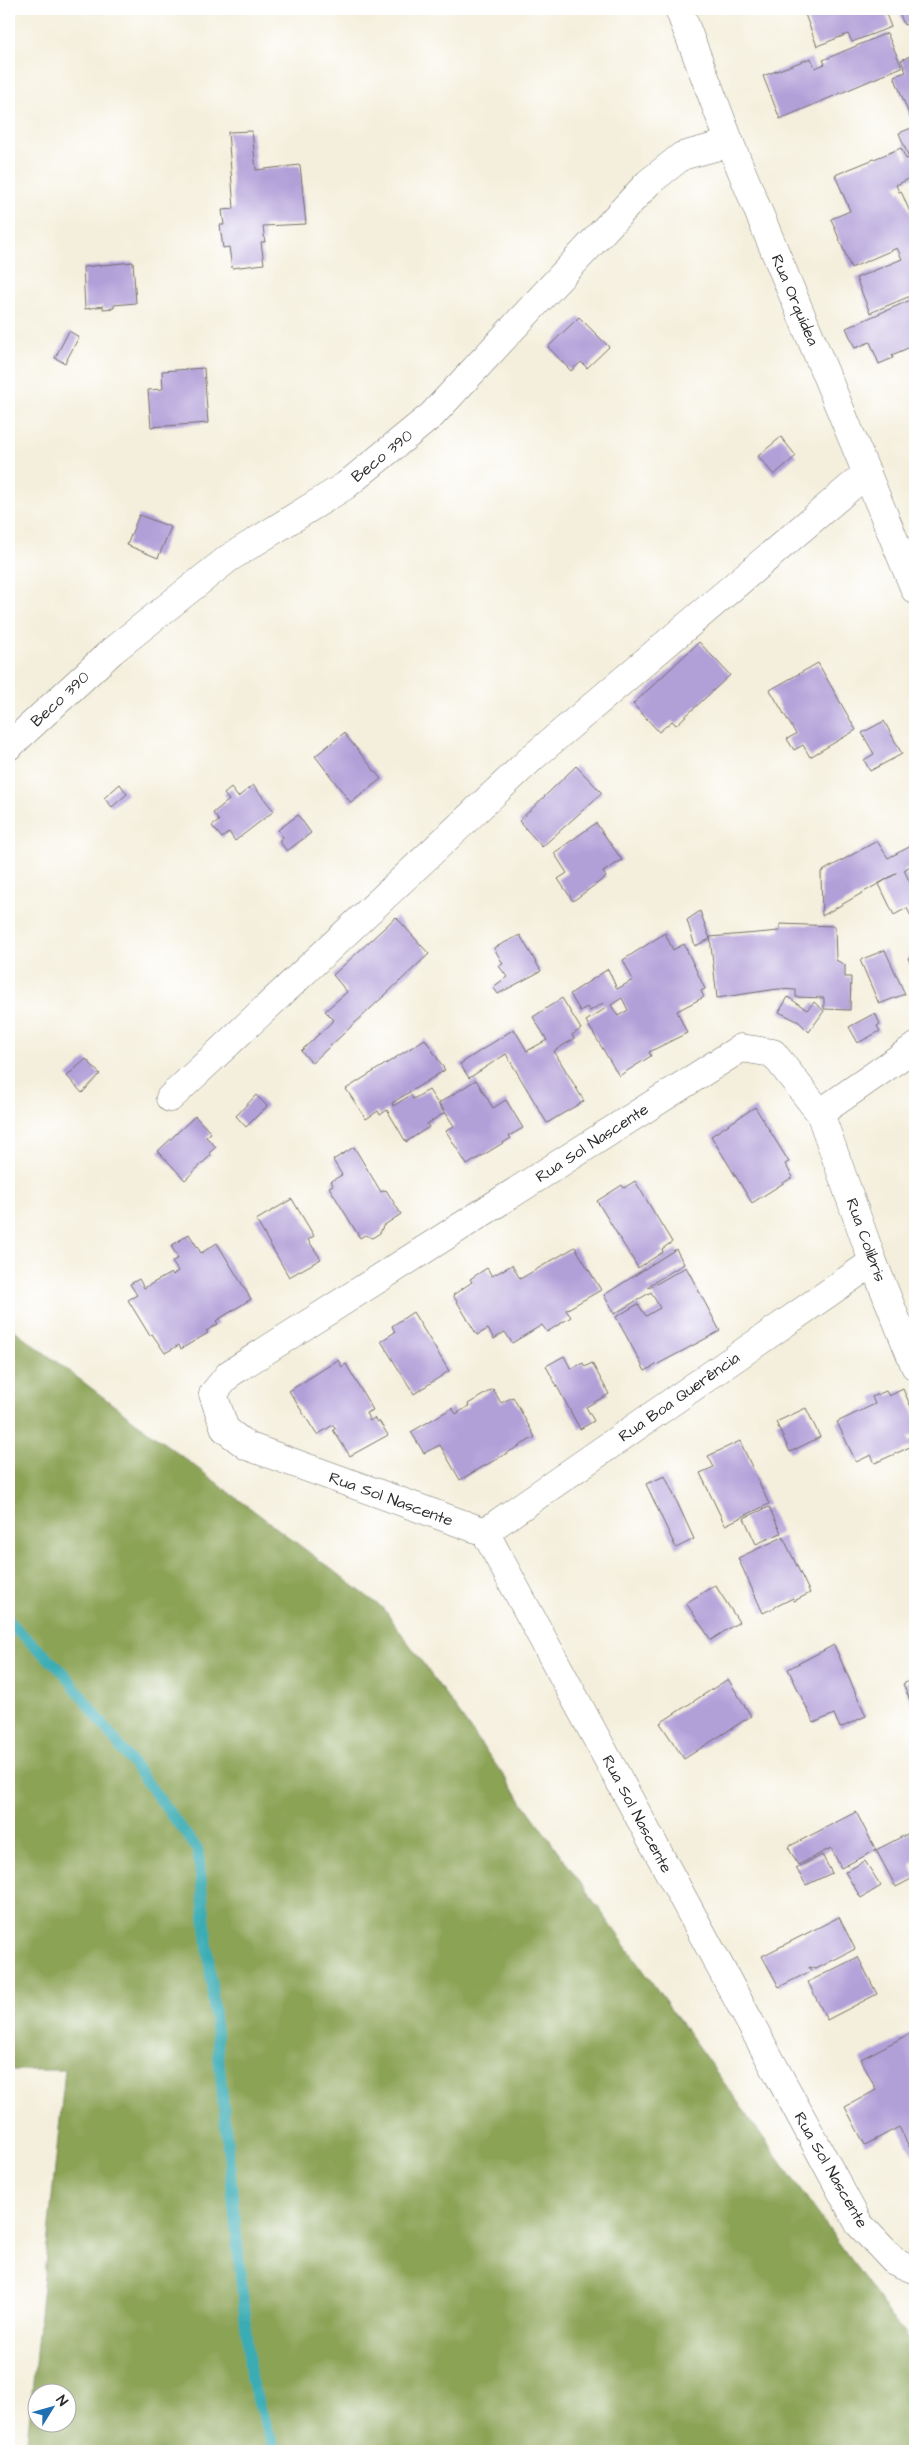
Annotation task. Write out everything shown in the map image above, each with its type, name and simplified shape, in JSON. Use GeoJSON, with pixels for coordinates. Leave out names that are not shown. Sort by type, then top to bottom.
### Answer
{"type":"FeatureCollection","features":[{"type":"Feature","properties":{"kind":"street","name":"Rua Orquídea"},"geometry":{"type":"LineString","coordinates":[[678,9],[730,143],[915,590]]}},
{"type":"Feature","properties":{"kind":"street","name":"Beco 390"},"geometry":{"type":"LineString","coordinates":[[9,746],[112,651],[229,558],[345,486],[432,415],[648,183],[682,156],[730,143]]}},
{"type":"Feature","properties":{"kind":"street"},"geometry":{"type":"LineString","coordinates":[[170,1098],[533,757],[867,473]]}},
{"type":"Feature","properties":{"kind":"street"},"geometry":{"type":"LineString","coordinates":[[820,1113],[915,1047]]}},
{"type":"Feature","properties":{"kind":"street","name":"Rua Sol Nascente"},"geometry":{"type":"LineString","coordinates":[[820,1113],[773,1053],[741,1048],[229,1374],[213,1394],[225,1429],[247,1446],[485,1532],[859,2224],[894,2261],[915,2270]]}},
{"type":"Feature","properties":{"kind":"street","name":"Rua Colibris"},"geometry":{"type":"LineString","coordinates":[[820,1113],[873,1262],[915,1366]]}},
{"type":"Feature","properties":{"kind":"street","name":"Rua Boa Querência"},"geometry":{"type":"LineString","coordinates":[[485,1532],[873,1262]]}},
{"type":"Feature","properties":{"kind":"green space"},"geometry":{"type":"Polygon","coordinates":[[[9,1326],[384,1609],[915,2349],[915,2451],[26,2451],[28,2431],[78,2432],[78,2382],[33,2382],[65,2070],[9,2070],[9,1326]]]}},
{"type":"Feature","properties":{"kind":"building"},"geometry":{"type":"Polygon","coordinates":[[[803,9],[884,9],[891,27],[852,42],[848,34],[817,46],[803,9]]]}},
{"type":"Feature","properties":{"kind":"building"},"geometry":{"type":"Polygon","coordinates":[[[898,9],[915,9],[915,21],[904,25],[898,9]]]}},
{"type":"Feature","properties":{"kind":"building"},"geometry":{"type":"Polygon","coordinates":[[[887,33],[902,67],[780,119],[763,76],[811,58],[815,68],[825,64],[823,60],[887,33]]]}},
{"type":"Feature","properties":{"kind":"building"},"geometry":{"type":"Polygon","coordinates":[[[915,54],[915,183],[913,177],[896,185],[899,192],[901,191],[915,224],[915,294],[870,313],[856,278],[902,259],[897,248],[851,268],[831,219],[850,211],[835,175],[901,148],[906,159],[909,158],[899,133],[914,127],[894,76],[906,72],[901,60],[915,54]]]}},
{"type":"Feature","properties":{"kind":"building"},"geometry":{"type":"Polygon","coordinates":[[[252,131],[256,170],[300,165],[306,224],[263,226],[265,242],[261,242],[264,264],[232,268],[229,247],[223,248],[220,225],[224,225],[222,210],[234,209],[228,132],[252,131]]]}},
{"type":"Feature","properties":{"kind":"building"},"geometry":{"type":"Polygon","coordinates":[[[133,262],[136,303],[114,305],[114,308],[103,309],[103,306],[85,309],[83,267],[133,262]]]}},
{"type":"Feature","properties":{"kind":"building"},"geometry":{"type":"Polygon","coordinates":[[[915,298],[915,345],[892,355],[893,358],[879,364],[870,342],[855,348],[846,328],[915,298]]]}},
{"type":"Feature","properties":{"kind":"building"},"geometry":{"type":"Polygon","coordinates":[[[579,317],[609,347],[587,368],[581,362],[571,371],[548,347],[579,317]]]}},
{"type":"Feature","properties":{"kind":"building"},"geometry":{"type":"Polygon","coordinates":[[[69,331],[79,337],[65,363],[55,358],[69,331]]]}},
{"type":"Feature","properties":{"kind":"building"},"geometry":{"type":"Polygon","coordinates":[[[204,368],[208,423],[151,427],[148,390],[163,389],[162,371],[204,368]]]}},
{"type":"Feature","properties":{"kind":"building"},"geometry":{"type":"Polygon","coordinates":[[[781,437],[796,456],[774,475],[758,456],[781,437]]]}},
{"type":"Feature","properties":{"kind":"building"},"geometry":{"type":"Polygon","coordinates":[[[139,515],[171,527],[158,558],[127,545],[139,515]]]}},
{"type":"Feature","properties":{"kind":"building"},"geometry":{"type":"Polygon","coordinates":[[[699,642],[730,675],[676,725],[672,721],[659,732],[633,704],[699,642]]]}},
{"type":"Feature","properties":{"kind":"building"},"geometry":{"type":"Polygon","coordinates":[[[818,663],[856,730],[810,757],[803,745],[794,750],[787,739],[796,734],[770,690],[818,663]]]}},
{"type":"Feature","properties":{"kind":"building"},"geometry":{"type":"Polygon","coordinates":[[[884,721],[902,754],[870,771],[864,760],[874,754],[862,733],[884,721]]]}},
{"type":"Feature","properties":{"kind":"building"},"geometry":{"type":"Polygon","coordinates":[[[344,733],[381,779],[351,803],[315,756],[344,733]]]}},
{"type":"Feature","properties":{"kind":"building"},"geometry":{"type":"Polygon","coordinates":[[[576,766],[602,793],[542,847],[519,821],[576,766]]]}},
{"type":"Feature","properties":{"kind":"building"},"geometry":{"type":"Polygon","coordinates":[[[120,784],[127,794],[112,807],[104,798],[120,784]]]}},
{"type":"Feature","properties":{"kind":"building"},"geometry":{"type":"Polygon","coordinates":[[[253,785],[274,811],[235,841],[229,832],[222,838],[212,826],[219,821],[213,813],[229,800],[224,794],[231,788],[238,797],[253,785]]]}},
{"type":"Feature","properties":{"kind":"building"},"geometry":{"type":"Polygon","coordinates":[[[298,815],[311,833],[287,851],[279,841],[283,837],[278,830],[298,815]]]}},
{"type":"Feature","properties":{"kind":"building"},"geometry":{"type":"Polygon","coordinates":[[[596,823],[622,860],[603,872],[606,877],[573,901],[558,879],[567,873],[554,853],[596,823]]]}},
{"type":"Feature","properties":{"kind":"building"},"geometry":{"type":"Polygon","coordinates":[[[877,841],[888,858],[915,844],[915,863],[904,870],[915,893],[915,925],[907,908],[894,915],[879,884],[897,873],[822,916],[821,872],[877,841]]]}},
{"type":"Feature","properties":{"kind":"building"},"geometry":{"type":"Polygon","coordinates":[[[700,911],[710,939],[695,946],[687,920],[700,911]]]}},
{"type":"Feature","properties":{"kind":"building"},"geometry":{"type":"Polygon","coordinates":[[[396,917],[429,954],[312,1063],[301,1051],[334,1020],[325,1011],[347,992],[333,975],[396,917]]]}},
{"type":"Feature","properties":{"kind":"building"},"geometry":{"type":"Polygon","coordinates":[[[780,924],[835,926],[836,960],[845,965],[845,977],[851,977],[850,1010],[824,1009],[824,998],[796,997],[796,990],[778,989],[717,998],[710,937],[780,931],[780,924]]]}},
{"type":"Feature","properties":{"kind":"building"},"geometry":{"type":"Polygon","coordinates":[[[665,933],[673,950],[684,944],[705,989],[701,991],[704,997],[677,1011],[687,1033],[649,1052],[651,1056],[619,1076],[586,1021],[606,1008],[603,1003],[590,1011],[587,1007],[580,1011],[570,994],[608,969],[617,989],[633,980],[623,960],[665,933]],[[622,998],[611,1005],[618,1016],[628,1010],[622,998]]]}},
{"type":"Feature","properties":{"kind":"building"},"geometry":{"type":"Polygon","coordinates":[[[520,935],[541,971],[498,994],[493,987],[507,977],[499,966],[503,964],[494,948],[520,935]]]}},
{"type":"Feature","properties":{"kind":"building"},"geometry":{"type":"Polygon","coordinates":[[[885,950],[905,994],[879,1004],[860,960],[885,950]]]}},
{"type":"Feature","properties":{"kind":"building"},"geometry":{"type":"Polygon","coordinates":[[[915,954],[915,973],[908,958],[915,954]]]}},
{"type":"Feature","properties":{"kind":"building"},"geometry":{"type":"Polygon","coordinates":[[[788,997],[807,1010],[814,1002],[824,1011],[809,1032],[799,1022],[779,1012],[788,997]]]}},
{"type":"Feature","properties":{"kind":"building"},"geometry":{"type":"Polygon","coordinates":[[[562,998],[581,1029],[572,1035],[574,1039],[554,1051],[584,1101],[547,1123],[506,1054],[469,1078],[460,1064],[514,1029],[527,1051],[547,1040],[533,1017],[562,998]]]}},
{"type":"Feature","properties":{"kind":"building"},"geometry":{"type":"Polygon","coordinates":[[[875,1013],[880,1024],[877,1026],[880,1031],[858,1043],[849,1027],[875,1013]]]}},
{"type":"Feature","properties":{"kind":"building"},"geometry":{"type":"Polygon","coordinates":[[[425,1039],[445,1070],[392,1103],[393,1106],[411,1095],[413,1099],[429,1090],[444,1113],[427,1124],[429,1127],[406,1142],[387,1110],[380,1115],[378,1111],[366,1119],[346,1089],[425,1039]]]}},
{"type":"Feature","properties":{"kind":"building"},"geometry":{"type":"Polygon","coordinates":[[[86,1059],[100,1074],[82,1093],[67,1076],[86,1059]]]}},
{"type":"Feature","properties":{"kind":"building"},"geometry":{"type":"Polygon","coordinates":[[[476,1080],[493,1108],[506,1100],[523,1128],[509,1136],[511,1138],[467,1165],[446,1131],[454,1126],[439,1103],[476,1080]]]}},
{"type":"Feature","properties":{"kind":"building"},"geometry":{"type":"Polygon","coordinates":[[[256,1095],[267,1106],[246,1127],[236,1116],[256,1095]]]}},
{"type":"Feature","properties":{"kind":"building"},"geometry":{"type":"Polygon","coordinates":[[[755,1107],[789,1162],[785,1164],[793,1177],[752,1203],[711,1136],[755,1107]]]}},
{"type":"Feature","properties":{"kind":"building"},"geometry":{"type":"Polygon","coordinates":[[[195,1116],[211,1133],[206,1137],[216,1147],[209,1153],[211,1155],[185,1180],[158,1151],[195,1116]]]}},
{"type":"Feature","properties":{"kind":"building"},"geometry":{"type":"Polygon","coordinates":[[[354,1147],[381,1192],[386,1190],[401,1214],[383,1226],[380,1233],[372,1238],[365,1235],[360,1238],[329,1187],[333,1185],[331,1181],[342,1175],[333,1160],[354,1147]]]}},
{"type":"Feature","properties":{"kind":"building"},"geometry":{"type":"Polygon","coordinates":[[[635,1181],[672,1242],[662,1249],[663,1252],[638,1268],[597,1201],[622,1185],[624,1188],[635,1181]]]}},
{"type":"Feature","properties":{"kind":"building"},"geometry":{"type":"Polygon","coordinates":[[[292,1199],[314,1236],[308,1240],[321,1259],[289,1277],[256,1220],[292,1199]]]}},
{"type":"Feature","properties":{"kind":"building"},"geometry":{"type":"Polygon","coordinates":[[[189,1234],[201,1253],[217,1243],[251,1299],[216,1321],[218,1324],[206,1331],[208,1333],[181,1349],[179,1345],[165,1353],[152,1334],[150,1336],[128,1300],[137,1295],[130,1284],[139,1279],[144,1288],[178,1271],[172,1262],[178,1258],[171,1246],[189,1234]]]}},
{"type":"Feature","properties":{"kind":"building"},"geometry":{"type":"Polygon","coordinates":[[[575,1247],[601,1290],[566,1310],[571,1317],[547,1332],[542,1325],[512,1343],[505,1332],[494,1339],[488,1329],[477,1335],[453,1295],[472,1282],[470,1279],[487,1268],[492,1276],[512,1265],[520,1279],[575,1247]]]}},
{"type":"Feature","properties":{"kind":"building"},"geometry":{"type":"Polygon","coordinates":[[[676,1249],[684,1264],[648,1286],[649,1288],[686,1267],[720,1331],[645,1371],[616,1317],[638,1304],[646,1316],[660,1308],[651,1292],[614,1314],[604,1295],[676,1249]]]}},
{"type":"Feature","properties":{"kind":"building"},"geometry":{"type":"Polygon","coordinates":[[[413,1312],[449,1371],[414,1394],[381,1341],[395,1332],[392,1326],[413,1312]]]}},
{"type":"Feature","properties":{"kind":"building"},"geometry":{"type":"Polygon","coordinates":[[[564,1356],[571,1369],[583,1363],[585,1367],[592,1363],[609,1394],[586,1407],[594,1421],[580,1429],[546,1366],[564,1356]]]}},
{"type":"Feature","properties":{"kind":"building"},"geometry":{"type":"Polygon","coordinates":[[[338,1360],[342,1367],[346,1364],[373,1410],[366,1413],[370,1421],[374,1418],[377,1422],[379,1421],[388,1435],[350,1456],[333,1430],[336,1428],[333,1425],[317,1435],[289,1391],[338,1360]]]}},
{"type":"Feature","properties":{"kind":"building"},"geometry":{"type":"Polygon","coordinates":[[[493,1389],[501,1403],[513,1397],[535,1437],[460,1480],[440,1445],[424,1453],[411,1432],[452,1408],[456,1414],[469,1406],[468,1404],[493,1389]]]}},
{"type":"Feature","properties":{"kind":"building"},"geometry":{"type":"Polygon","coordinates":[[[903,1389],[915,1416],[915,1434],[908,1438],[912,1446],[875,1463],[871,1455],[856,1462],[837,1422],[875,1404],[872,1397],[886,1391],[889,1396],[903,1389]]]}},
{"type":"Feature","properties":{"kind":"building"},"geometry":{"type":"Polygon","coordinates":[[[806,1408],[820,1437],[790,1452],[776,1422],[806,1408]]]}},
{"type":"Feature","properties":{"kind":"building"},"geometry":{"type":"Polygon","coordinates":[[[740,1441],[769,1504],[725,1525],[700,1473],[714,1467],[708,1456],[740,1441]]]}},
{"type":"Feature","properties":{"kind":"building"},"geometry":{"type":"Polygon","coordinates":[[[665,1476],[694,1539],[676,1548],[646,1484],[665,1476]]]}},
{"type":"Feature","properties":{"kind":"building"},"geometry":{"type":"Polygon","coordinates":[[[769,1507],[781,1533],[756,1544],[744,1518],[769,1507]]]}},
{"type":"Feature","properties":{"kind":"building"},"geometry":{"type":"Polygon","coordinates":[[[783,1537],[810,1593],[794,1601],[793,1598],[763,1613],[738,1558],[783,1537]]]}},
{"type":"Feature","properties":{"kind":"building"},"geometry":{"type":"Polygon","coordinates":[[[715,1585],[739,1622],[711,1640],[686,1603],[715,1585]]]}},
{"type":"Feature","properties":{"kind":"building"},"geometry":{"type":"Polygon","coordinates":[[[834,1645],[866,1716],[840,1728],[834,1714],[814,1723],[788,1669],[834,1645]]]}},
{"type":"Feature","properties":{"kind":"building"},"geometry":{"type":"Polygon","coordinates":[[[915,1678],[915,1712],[903,1684],[915,1678]]]}},
{"type":"Feature","properties":{"kind":"building"},"geometry":{"type":"Polygon","coordinates":[[[728,1679],[751,1716],[684,1759],[660,1723],[728,1679]]]}},
{"type":"Feature","properties":{"kind":"building"},"geometry":{"type":"Polygon","coordinates":[[[856,1812],[876,1850],[841,1868],[831,1848],[798,1865],[788,1847],[856,1812]]]}},
{"type":"Feature","properties":{"kind":"building"},"geometry":{"type":"Polygon","coordinates":[[[915,1830],[915,1860],[911,1865],[915,1877],[896,1887],[876,1850],[915,1830]]]}},
{"type":"Feature","properties":{"kind":"building"},"geometry":{"type":"Polygon","coordinates":[[[822,1855],[832,1873],[806,1885],[796,1868],[822,1855]]]}},
{"type":"Feature","properties":{"kind":"building"},"geometry":{"type":"Polygon","coordinates":[[[865,1861],[881,1886],[861,1898],[845,1872],[865,1861]]]}},
{"type":"Feature","properties":{"kind":"building"},"geometry":{"type":"Polygon","coordinates":[[[839,1917],[855,1949],[816,1969],[809,1967],[811,1971],[779,1987],[762,1956],[839,1917]]]}},
{"type":"Feature","properties":{"kind":"building"},"geometry":{"type":"Polygon","coordinates":[[[858,1957],[877,1994],[827,2020],[808,1982],[858,1957]]]}},
{"type":"Feature","properties":{"kind":"building"},"geometry":{"type":"Polygon","coordinates":[[[911,2033],[915,2043],[915,2158],[899,2127],[865,2145],[845,2107],[876,2090],[861,2059],[911,2033]]]}},
{"type":"Feature","properties":{"kind":"waterway"},"geometry":{"type":"LineString","coordinates":[[9,1622],[64,1673],[198,1850],[251,2380],[275,2451]]}}]}
